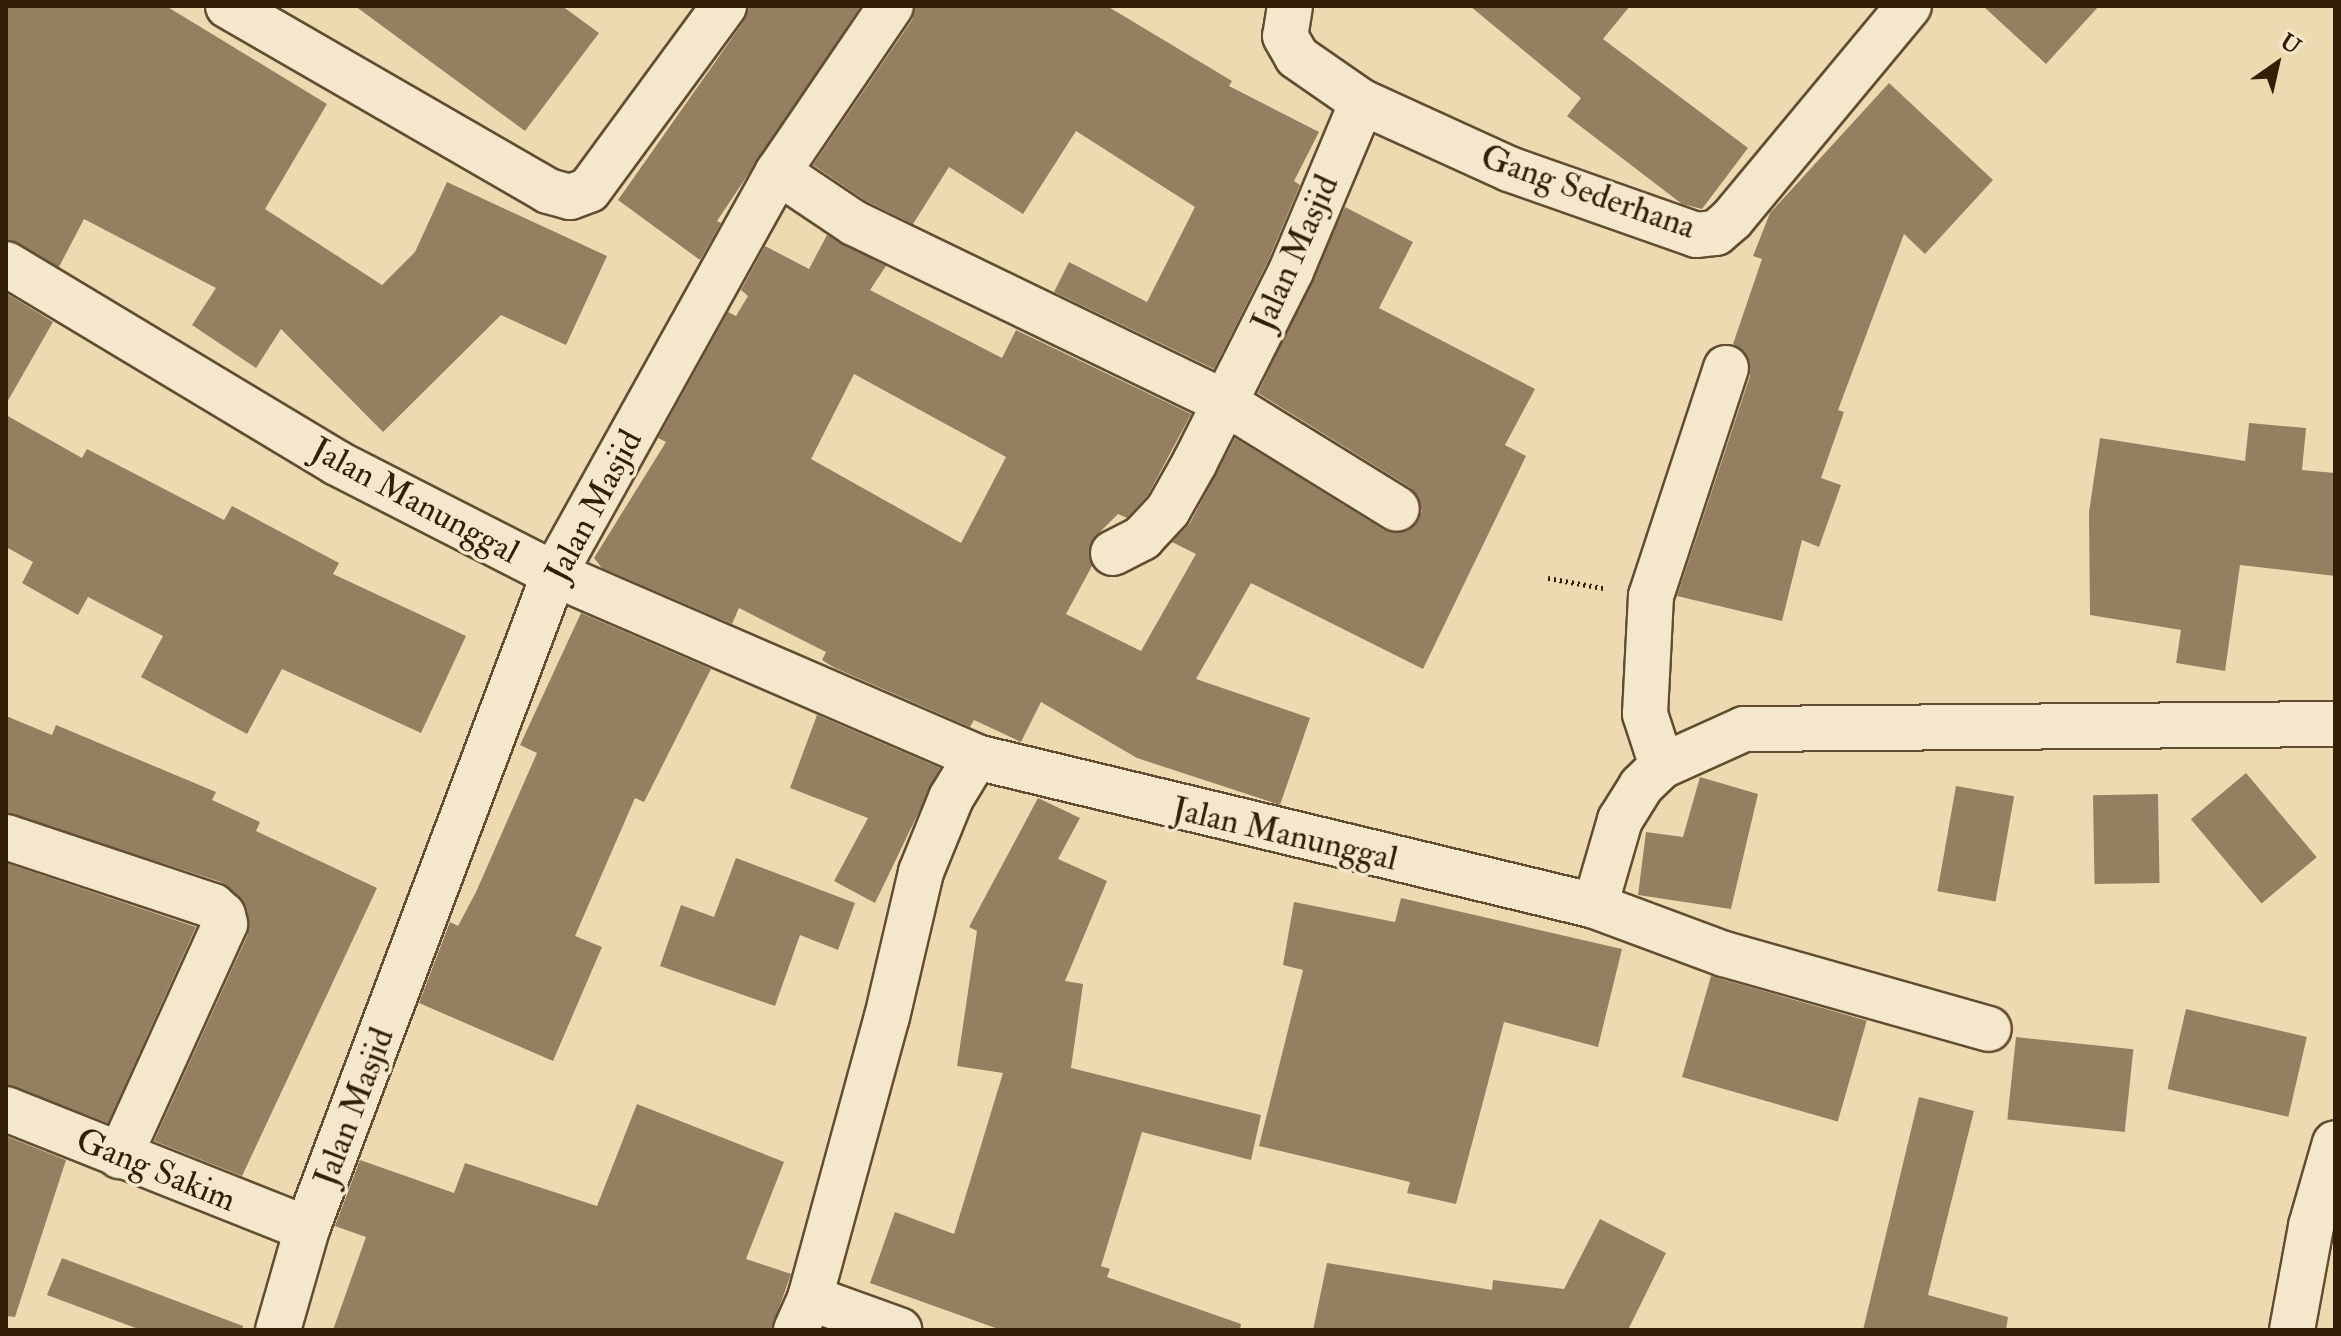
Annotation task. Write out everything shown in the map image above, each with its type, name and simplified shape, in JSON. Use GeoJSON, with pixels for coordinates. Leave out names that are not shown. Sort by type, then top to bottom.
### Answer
{"type":"FeatureCollection","features":[{"type":"Feature","properties":{"kind":"street"},"geometry":{"type":"LineString","coordinates":[[228,6],[548,191],[570,197],[589,190],[724,6]]}},
{"type":"Feature","properties":{"kind":"street","name":"Jalan Masjid"},"geometry":{"type":"LineString","coordinates":[[278,1330],[307,1229],[554,574],[778,172],[891,6]]}},
{"type":"Feature","properties":{"kind":"street","name":"Gang Sederhana"},"geometry":{"type":"LineString","coordinates":[[1290,6],[1285,36],[1297,57],[1362,102],[1509,169],[1696,235],[1716,233],[1904,8]]}},
{"type":"Feature","properties":{"kind":"street","name":"Jalan Masjid"},"geometry":{"type":"LineString","coordinates":[[1113,553],[1142,538],[1168,510],[1291,271],[1362,102]]}},
{"type":"Feature","properties":{"kind":"street"},"geometry":{"type":"LineString","coordinates":[[778,172],[854,223],[1224,402],[1397,509]]}},
{"type":"Feature","properties":{"kind":"street","name":"Jalan Manunggal"},"geometry":{"type":"LineString","coordinates":[[6,264],[337,463],[554,574],[976,757],[1595,906],[1724,954],[1989,1029]]}},
{"type":"Feature","properties":{"kind":"street"},"geometry":{"type":"LineString","coordinates":[[1662,766],[1645,714],[1651,596],[1726,368]]}},
{"type":"Feature","properties":{"kind":"street"},"geometry":{"type":"LineString","coordinates":[[1595,906],[1620,820],[1641,786],[1662,766],[1744,729],[2335,724]]}},
{"type":"Feature","properties":{"kind":"street"},"geometry":{"type":"LineString","coordinates":[[899,1330],[803,1314],[921,872],[951,798],[976,757]]}},
{"type":"Feature","properties":{"kind":"street"},"geometry":{"type":"LineString","coordinates":[[6,837],[213,906],[223,915],[225,924],[120,1156]]}},
{"type":"Feature","properties":{"kind":"street","name":"Gang Sakim"},"geometry":{"type":"LineString","coordinates":[[6,1109],[307,1229]]}},
{"type":"Feature","properties":{"kind":"street"},"geometry":{"type":"LineString","coordinates":[[2292,1330],[2329,1186],[2335,1143]]}},
{"type":"Feature","properties":{"kind":"building"},"geometry":{"type":"Polygon","coordinates":[[[6,6],[166,6],[327,104],[265,209],[382,285],[415,252],[447,182],[607,256],[566,345],[501,315],[383,432],[281,329],[256,368],[192,325],[216,288],[84,219],[59,267],[6,239],[6,6]]]}},
{"type":"Feature","properties":{"kind":"building"},"geometry":{"type":"Polygon","coordinates":[[[355,6],[562,6],[599,33],[525,131],[355,6]]]}},
{"type":"Feature","properties":{"kind":"building"},"geometry":{"type":"Polygon","coordinates":[[[749,6],[861,6],[717,221],[721,223],[700,260],[618,200],[744,21],[749,6]]]}},
{"type":"Feature","properties":{"kind":"building"},"geometry":{"type":"Polygon","coordinates":[[[916,6],[1107,6],[1232,81],[1229,86],[1319,132],[1294,181],[1300,185],[1268,261],[1214,369],[1054,292],[1069,262],[1147,302],[1195,207],[1076,131],[1023,214],[949,167],[913,224],[866,201],[813,165],[912,20],[916,6]]]}},
{"type":"Feature","properties":{"kind":"building"},"geometry":{"type":"Polygon","coordinates":[[[1470,6],[1630,6],[1603,39],[1748,148],[1702,209],[1682,204],[1567,116],[1581,98],[1470,6]]]}},
{"type":"Feature","properties":{"kind":"building"},"geometry":{"type":"Polygon","coordinates":[[[1983,6],[2099,6],[2046,64],[1983,6]]]}},
{"type":"Feature","properties":{"kind":"building"},"geometry":{"type":"Polygon","coordinates":[[[1889,83],[1993,180],[1925,254],[1904,234],[1838,410],[1844,412],[1821,478],[1841,485],[1819,547],[1802,540],[1782,621],[1677,596],[1750,376],[1745,352],[1733,344],[1762,259],[1753,256],[1770,213],[1889,83]]]}},
{"type":"Feature","properties":{"kind":"building"},"geometry":{"type":"Polygon","coordinates":[[[1345,207],[1413,242],[1379,308],[1535,389],[1505,445],[1526,456],[1423,669],[1251,583],[1196,679],[1310,718],[1280,805],[1137,758],[1041,702],[1021,742],[974,720],[970,727],[835,668],[822,660],[826,652],[739,608],[732,624],[602,568],[594,558],[666,442],[658,438],[728,312],[736,316],[748,296],[741,290],[765,246],[809,269],[827,235],[886,266],[870,290],[1002,358],[1016,330],[1191,414],[1148,495],[1127,518],[1118,514],[1092,540],[1092,566],[1066,614],[1141,651],[1196,554],[1172,542],[1190,523],[1235,438],[1384,530],[1408,531],[1422,511],[1411,488],[1258,393],[1345,207]],[[854,374],[811,459],[961,543],[1006,457],[854,374]]]}},
{"type":"Feature","properties":{"kind":"building"},"geometry":{"type":"Polygon","coordinates":[[[6,293],[53,322],[6,404],[6,293]]]}},
{"type":"Feature","properties":{"kind":"building"},"geometry":{"type":"Polygon","coordinates":[[[6,415],[82,458],[87,449],[224,520],[232,506],[339,563],[333,574],[466,636],[421,733],[282,669],[247,734],[141,677],[163,636],[88,597],[78,615],[22,583],[33,562],[6,547],[6,415]]]}},
{"type":"Feature","properties":{"kind":"building"},"geometry":{"type":"Polygon","coordinates":[[[2249,423],[2306,428],[2302,470],[2335,473],[2335,576],[2240,565],[2225,671],[2176,663],[2181,630],[2090,615],[2089,512],[2100,438],[2245,461],[2249,423]]]}},
{"type":"Feature","properties":{"kind":"building"},"geometry":{"type":"Polygon","coordinates":[[[581,613],[711,669],[644,802],[635,798],[575,936],[602,947],[553,1061],[419,1003],[450,922],[458,926],[476,892],[537,753],[520,745],[581,613]]]}},
{"type":"Feature","properties":{"kind":"building"},"geometry":{"type":"Polygon","coordinates":[[[817,715],[940,768],[875,903],[834,881],[868,818],[790,788],[817,715]]]}},
{"type":"Feature","properties":{"kind":"building"},"geometry":{"type":"Polygon","coordinates":[[[6,716],[52,735],[56,725],[216,792],[212,800],[260,822],[256,831],[377,888],[242,1176],[154,1141],[248,934],[247,909],[221,882],[6,813],[6,716]]]}},
{"type":"Feature","properties":{"kind":"building"},"geometry":{"type":"Polygon","coordinates":[[[2246,773],[2317,857],[2262,904],[2191,819],[2246,773]]]}},
{"type":"Feature","properties":{"kind":"building"},"geometry":{"type":"Polygon","coordinates":[[[1700,777],[1758,794],[1731,909],[1638,895],[1646,832],[1683,837],[1700,777]]]}},
{"type":"Feature","properties":{"kind":"building"},"geometry":{"type":"Polygon","coordinates":[[[1956,786],[2014,796],[1996,902],[1937,891],[1956,786]]]}},
{"type":"Feature","properties":{"kind":"building"},"geometry":{"type":"Polygon","coordinates":[[[2158,794],[2160,883],[2095,884],[2093,795],[2158,794]]]}},
{"type":"Feature","properties":{"kind":"building"},"geometry":{"type":"Polygon","coordinates":[[[1038,798],[1080,818],[1058,859],[1107,881],[1065,981],[1083,984],[1071,1068],[1261,1115],[1251,1160],[1142,1132],[1101,1266],[1110,1269],[1107,1277],[1241,1324],[1240,1330],[1001,1330],[870,1283],[895,1212],[954,1234],[1003,1073],[957,1066],[977,931],[969,927],[1038,798]]]}},
{"type":"Feature","properties":{"kind":"building"},"geometry":{"type":"Polygon","coordinates":[[[736,858],[855,903],[838,950],[800,935],[775,1006],[660,966],[681,905],[714,917],[736,858]]]}},
{"type":"Feature","properties":{"kind":"building"},"geometry":{"type":"Polygon","coordinates":[[[6,863],[196,927],[108,1123],[6,1085],[6,863]]]}},
{"type":"Feature","properties":{"kind":"building"},"geometry":{"type":"Polygon","coordinates":[[[1401,898],[1622,949],[1598,1047],[1504,1022],[1456,1204],[1407,1193],[1410,1182],[1259,1146],[1303,970],[1283,965],[1294,902],[1395,922],[1401,898]]]}},
{"type":"Feature","properties":{"kind":"building"},"geometry":{"type":"Polygon","coordinates":[[[1711,976],[1867,1021],[1838,1122],[1682,1077],[1711,976]]]}},
{"type":"Feature","properties":{"kind":"building"},"geometry":{"type":"Polygon","coordinates":[[[2186,1009],[2307,1037],[2288,1117],[2168,1089],[2186,1009]]]}},
{"type":"Feature","properties":{"kind":"building"},"geometry":{"type":"Polygon","coordinates":[[[2016,1037],[2133,1049],[2125,1132],[2007,1120],[2016,1037]]]}},
{"type":"Feature","properties":{"kind":"building"},"geometry":{"type":"Polygon","coordinates":[[[1919,1097],[1974,1111],[1928,1295],[2008,1317],[2006,1330],[1863,1330],[1919,1097]]]}},
{"type":"Feature","properties":{"kind":"building"},"geometry":{"type":"Polygon","coordinates":[[[637,1104],[784,1162],[746,1259],[791,1274],[771,1330],[333,1330],[366,1237],[335,1226],[360,1160],[454,1193],[465,1163],[597,1206],[637,1104]]]}},
{"type":"Feature","properties":{"kind":"building"},"geometry":{"type":"Polygon","coordinates":[[[6,1136],[66,1160],[15,1317],[6,1316],[6,1136]]]}},
{"type":"Feature","properties":{"kind":"building"},"geometry":{"type":"Polygon","coordinates":[[[1600,1219],[1666,1253],[1628,1330],[1313,1330],[1327,1263],[1492,1290],[1493,1280],[1564,1289],[1600,1219]]]}},
{"type":"Feature","properties":{"kind":"building"},"geometry":{"type":"Polygon","coordinates":[[[62,1258],[243,1326],[242,1330],[141,1330],[47,1295],[62,1258]]]}}]}
